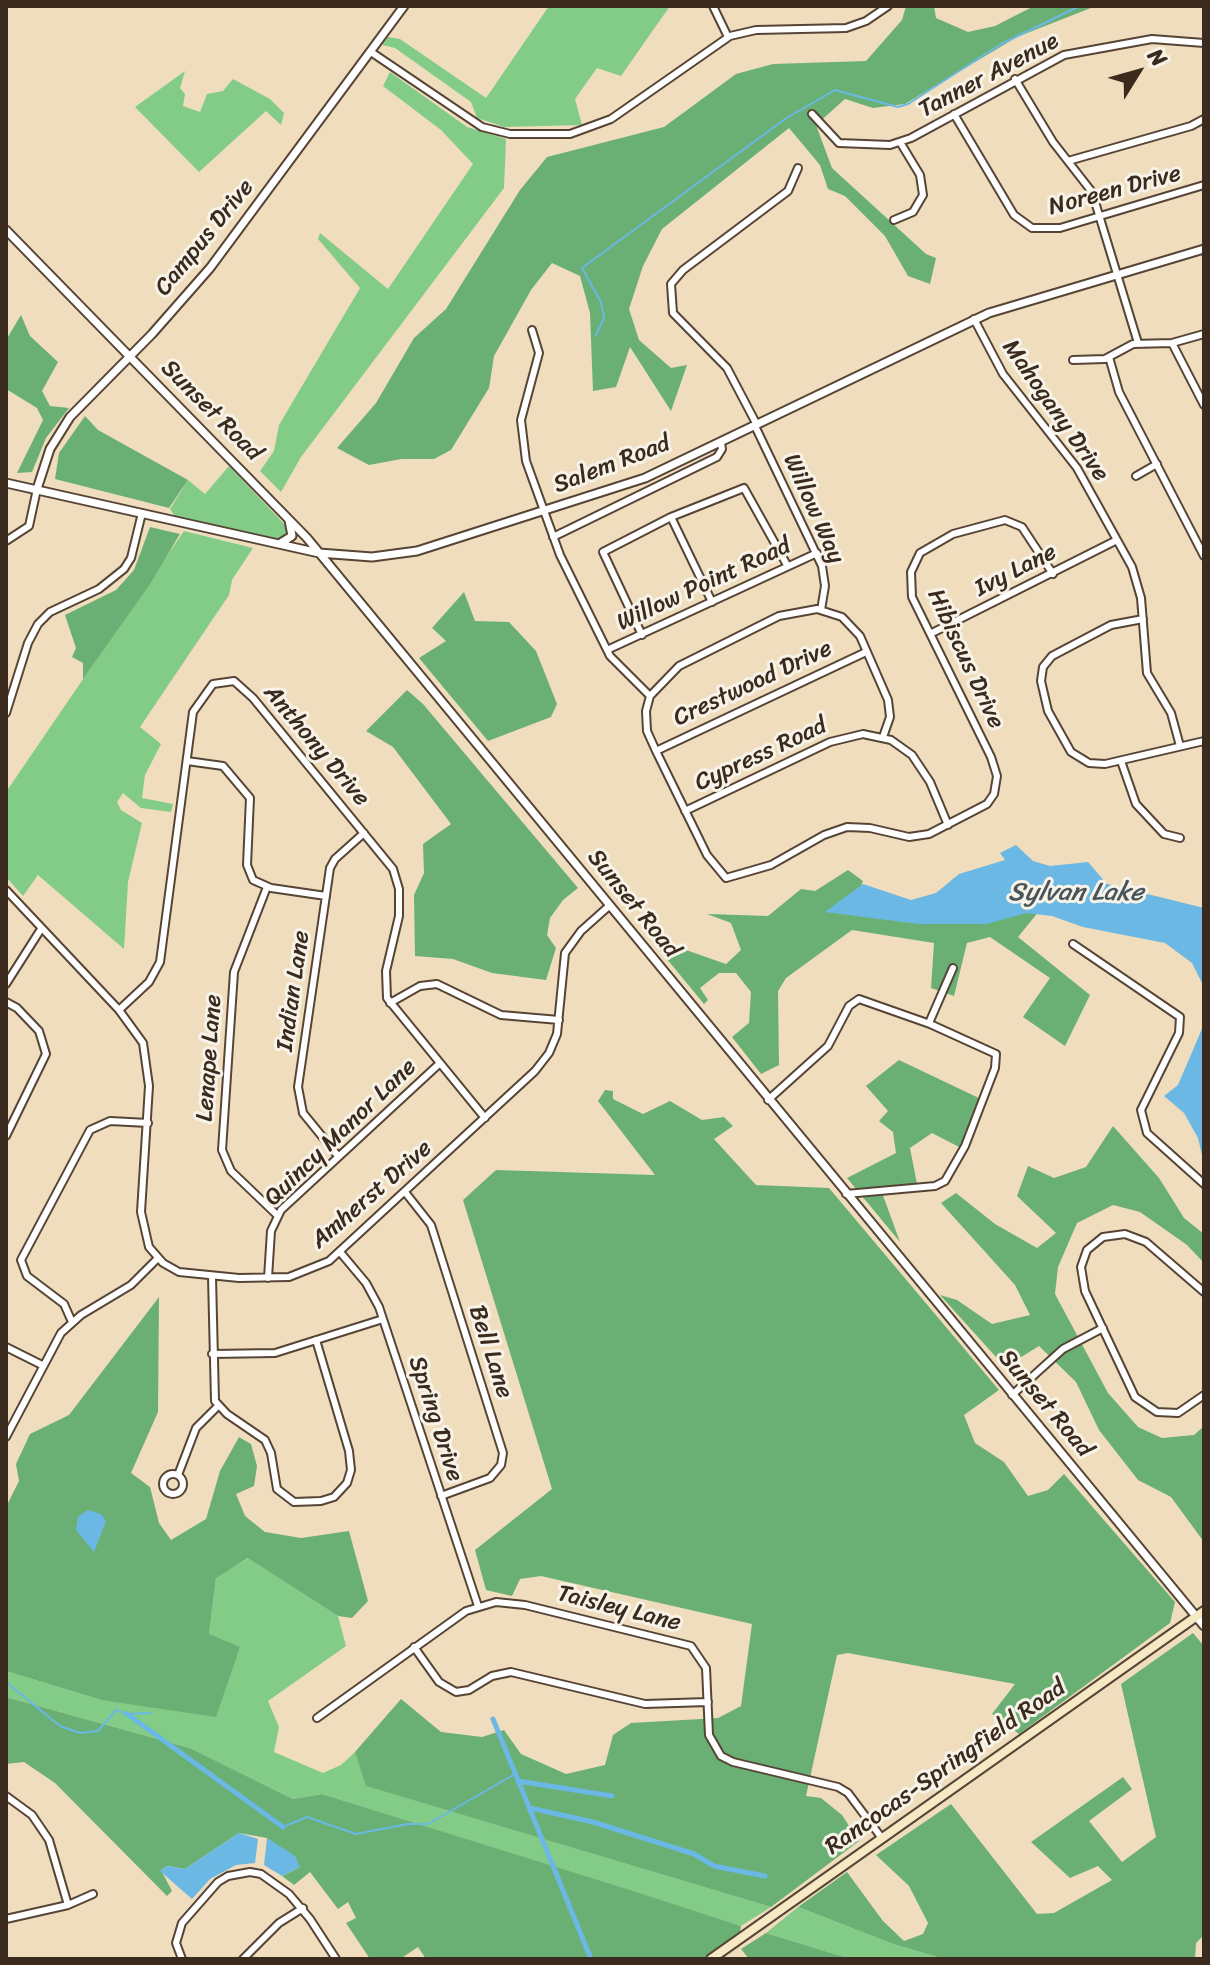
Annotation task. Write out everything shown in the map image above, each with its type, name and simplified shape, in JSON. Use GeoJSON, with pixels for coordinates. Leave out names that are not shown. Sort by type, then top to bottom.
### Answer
{"type":"FeatureCollection","features":[{"type":"Feature","properties":{"kind":"main road","name":"Rancocas-Springfield Road"},"geometry":{"type":"LineString","coordinates":[[711,1959],[1200,1614]]}},
{"type":"Feature","properties":{"kind":"street","name":"Campus Drive"},"geometry":{"type":"LineString","coordinates":[[37,489],[50,449],[70,417],[222,254],[404,6]]}},
{"type":"Feature","properties":{"kind":"street"},"geometry":{"type":"LineString","coordinates":[[713,6],[728,37]]}},
{"type":"Feature","properties":{"kind":"street"},"geometry":{"type":"LineString","coordinates":[[371,52],[482,127],[510,134],[562,135],[605,123],[728,37],[756,30],[846,28],[866,21],[888,6]]}},
{"type":"Feature","properties":{"kind":"street","name":"Tanner Avenue"},"geometry":{"type":"LineString","coordinates":[[812,114],[839,143],[879,146],[900,142],[1052,59],[1081,50],[1157,38],[1204,43]]}},
{"type":"Feature","properties":{"kind":"street"},"geometry":{"type":"LineString","coordinates":[[1015,79],[1068,161],[1089,186],[1101,215],[1138,343]]}},
{"type":"Feature","properties":{"kind":"street","name":"Noreen Drive"},"geometry":{"type":"LineString","coordinates":[[954,114],[1007,205],[1022,223],[1049,230],[1204,185]]}},
{"type":"Feature","properties":{"kind":"street"},"geometry":{"type":"LineString","coordinates":[[1068,161],[1191,126],[1204,119]]}},
{"type":"Feature","properties":{"kind":"street"},"geometry":{"type":"LineString","coordinates":[[894,220],[913,212],[923,195],[920,175],[900,142]]}},
{"type":"Feature","properties":{"kind":"street","name":"Willow Way"},"geometry":{"type":"LineString","coordinates":[[798,168],[788,191],[683,270],[671,284],[670,302],[673,313],[727,368],[756,426],[817,553],[824,574],[821,610]]}},
{"type":"Feature","properties":{"kind":"street","name":"Sunset Road"},"geometry":{"type":"LineString","coordinates":[[6,230],[319,553],[1012,1395],[1200,1614],[1204,1626]]}},
{"type":"Feature","properties":{"kind":"street","name":"Salem Road"},"geometry":{"type":"LineString","coordinates":[[6,483],[319,553],[372,557],[409,552],[634,482],[721,443],[974,319],[1204,249]]}},
{"type":"Feature","properties":{"kind":"street","name":"Mahogany Drive"},"geometry":{"type":"LineString","coordinates":[[974,319],[1003,374],[1073,463],[1134,573],[1143,619],[1147,673],[1169,707],[1180,746]]}},
{"type":"Feature","properties":{"kind":"street"},"geometry":{"type":"LineString","coordinates":[[532,330],[539,353],[522,413],[521,438],[553,537],[607,650],[620,669],[650,696]]}},
{"type":"Feature","properties":{"kind":"street"},"geometry":{"type":"LineString","coordinates":[[1073,360],[1109,357],[1138,343],[1172,343],[1204,334]]}},
{"type":"Feature","properties":{"kind":"street"},"geometry":{"type":"LineString","coordinates":[[1172,343],[1204,405]]}},
{"type":"Feature","properties":{"kind":"street"},"geometry":{"type":"LineString","coordinates":[[1109,357],[1119,392],[1204,556]]}},
{"type":"Feature","properties":{"kind":"street"},"geometry":{"type":"LineString","coordinates":[[553,537],[717,457],[722,449],[721,443]]}},
{"type":"Feature","properties":{"kind":"street"},"geometry":{"type":"LineString","coordinates":[[1136,476],[1157,464]]}},
{"type":"Feature","properties":{"kind":"street"},"geometry":{"type":"LineString","coordinates":[[642,635],[603,552],[671,517],[744,488],[787,565]]}},
{"type":"Feature","properties":{"kind":"street"},"geometry":{"type":"LineString","coordinates":[[6,541],[29,526],[37,489]]}},
{"type":"Feature","properties":{"kind":"street"},"geometry":{"type":"LineString","coordinates":[[6,713],[35,629],[50,612],[94,592],[124,569],[131,558],[142,513]]}},
{"type":"Feature","properties":{"kind":"street"},"geometry":{"type":"LineString","coordinates":[[671,517],[712,602]]}},
{"type":"Feature","properties":{"kind":"street"},"geometry":{"type":"LineString","coordinates":[[278,545],[292,536],[288,518]]}},
{"type":"Feature","properties":{"kind":"street","name":"Hibiscus Drive"},"geometry":{"type":"LineString","coordinates":[[948,825],[990,800],[997,782],[994,763],[912,597],[911,572],[920,553],[953,534],[1005,520],[1022,527],[1053,574]]}},
{"type":"Feature","properties":{"kind":"street","name":"Ivy Lane"},"geometry":{"type":"LineString","coordinates":[[932,633],[1117,540]]}},
{"type":"Feature","properties":{"kind":"street","name":"Willow Point Road"},"geometry":{"type":"LineString","coordinates":[[607,650],[817,553]]}},
{"type":"Feature","properties":{"kind":"street"},"geometry":{"type":"LineString","coordinates":[[821,610],[836,614],[852,626],[866,652],[890,706],[889,722],[883,737],[907,750],[922,768],[948,825],[913,837],[862,827],[841,828],[771,865],[724,877],[707,855],[656,751],[646,721],[650,696],[666,676],[695,657],[785,614],[821,610]]}},
{"type":"Feature","properties":{"kind":"street"},"geometry":{"type":"LineString","coordinates":[[1143,619],[1114,624],[1065,647],[1049,659],[1041,677],[1044,701],[1071,752],[1094,764],[1121,761],[1204,741]]}},
{"type":"Feature","properties":{"kind":"street","name":"Crestwood Drive"},"geometry":{"type":"LineString","coordinates":[[656,751],[866,652]]}},
{"type":"Feature","properties":{"kind":"street","name":"Anthony Drive"},"geometry":{"type":"LineString","coordinates":[[119,1010],[149,982],[160,962],[196,706],[213,684],[225,679],[236,682],[390,866],[399,885],[399,916],[385,983],[390,1003]]}},
{"type":"Feature","properties":{"kind":"street","name":"Cypress Road"},"geometry":{"type":"LineString","coordinates":[[685,811],[835,740],[858,734],[883,737]]}},
{"type":"Feature","properties":{"kind":"street"},"geometry":{"type":"LineString","coordinates":[[187,761],[223,766],[245,791],[252,808],[247,870],[253,880],[267,887],[326,896]]}},
{"type":"Feature","properties":{"kind":"street"},"geometry":{"type":"LineString","coordinates":[[1121,761],[1136,804],[1164,834],[1180,838]]}},
{"type":"Feature","properties":{"kind":"street","name":"Indian Lane"},"geometry":{"type":"LineString","coordinates":[[338,1156],[303,1113],[298,1098],[332,863],[364,833]]}},
{"type":"Feature","properties":{"kind":"street","name":"Lenape Lane"},"geometry":{"type":"LineString","coordinates":[[267,887],[234,972],[222,1144],[231,1171],[277,1215]]}},
{"type":"Feature","properties":{"kind":"street"},"geometry":{"type":"LineString","coordinates":[[6,890],[119,1010],[136,1031],[147,1055],[148,1123],[142,1224],[145,1240],[158,1258],[128,1288],[72,1322],[58,1337],[6,1437]]}},
{"type":"Feature","properties":{"kind":"street","name":"Amherst Drive"},"geometry":{"type":"LineString","coordinates":[[158,1258],[183,1274],[268,1278],[306,1273],[340,1252],[545,1059],[555,1040],[559,1020],[561,968],[567,949],[581,931],[609,906]]}},
{"type":"Feature","properties":{"kind":"street"},"geometry":{"type":"LineString","coordinates":[[6,984],[41,929]]}},
{"type":"Feature","properties":{"kind":"street"},"geometry":{"type":"LineString","coordinates":[[1073,944],[1180,1017],[1179,1033],[1141,1110],[1147,1133],[1204,1184]]}},
{"type":"Feature","properties":{"kind":"street"},"geometry":{"type":"LineString","coordinates":[[929,1023],[953,968]]}},
{"type":"Feature","properties":{"kind":"street"},"geometry":{"type":"LineString","coordinates":[[485,1118],[390,1003],[420,986],[437,984],[501,1015],[559,1020]]}},
{"type":"Feature","properties":{"kind":"street"},"geometry":{"type":"LineString","coordinates":[[768,1100],[828,1046],[856,1000],[867,1000],[929,1023],[996,1054],[995,1068],[965,1146],[948,1176],[935,1186],[846,1194]]}},
{"type":"Feature","properties":{"kind":"street"},"geometry":{"type":"LineString","coordinates":[[6,1002],[17,1008],[39,1031],[46,1054],[6,1136]]}},
{"type":"Feature","properties":{"kind":"street","name":"Quincy Manor Lane"},"geometry":{"type":"LineString","coordinates":[[268,1278],[270,1234],[277,1215],[439,1064]]}},
{"type":"Feature","properties":{"kind":"street"},"geometry":{"type":"LineString","coordinates":[[72,1322],[64,1304],[27,1276],[21,1260],[90,1130],[110,1121],[148,1123]]}},
{"type":"Feature","properties":{"kind":"street","name":"Bell Lane"},"geometry":{"type":"LineString","coordinates":[[405,1192],[430,1221],[503,1453],[501,1465],[490,1478],[441,1496]]}},
{"type":"Feature","properties":{"kind":"street"},"geometry":{"type":"LineString","coordinates":[[1204,1292],[1138,1238],[1125,1234],[1103,1237],[1087,1250],[1081,1273],[1135,1397],[1157,1412],[1178,1413],[1204,1395]]}},
{"type":"Feature","properties":{"kind":"street","name":"Spring Drive"},"geometry":{"type":"LineString","coordinates":[[340,1252],[372,1291],[383,1319],[478,1606]]}},
{"type":"Feature","properties":{"kind":"street"},"geometry":{"type":"LineString","coordinates":[[212,1277],[212,1393],[218,1406],[265,1440],[271,1453],[276,1485],[286,1498],[303,1503],[334,1497],[347,1483],[351,1460],[316,1340]]}},
{"type":"Feature","properties":{"kind":"street"},"geometry":{"type":"LineString","coordinates":[[212,1354],[272,1353],[383,1319]]}},
{"type":"Feature","properties":{"kind":"street"},"geometry":{"type":"LineString","coordinates":[[1012,1395],[1063,1349],[1103,1328]]}},
{"type":"Feature","properties":{"kind":"street"},"geometry":{"type":"LineString","coordinates":[[6,1347],[42,1365]]}},
{"type":"Feature","properties":{"kind":"street"},"geometry":{"type":"LineString","coordinates":[[178,1475],[194,1431],[218,1406]]}},
{"type":"Feature","properties":{"kind":"street","name":"Taisley Lane"},"geometry":{"type":"LineString","coordinates":[[478,1606],[496,1602],[525,1605],[691,1646],[706,1668],[709,1735],[721,1756],[733,1762],[838,1787],[848,1793],[881,1837]]}},
{"type":"Feature","properties":{"kind":"street"},"geometry":{"type":"LineString","coordinates":[[317,1718],[414,1647],[478,1606]]}},
{"type":"Feature","properties":{"kind":"street"},"geometry":{"type":"LineString","coordinates":[[414,1647],[439,1682],[456,1692],[469,1690],[492,1676],[511,1672],[645,1704],[708,1702]]}},
{"type":"Feature","properties":{"kind":"street"},"geometry":{"type":"LineString","coordinates":[[6,1796],[32,1815],[49,1840],[68,1905]]}},
{"type":"Feature","properties":{"kind":"street"},"geometry":{"type":"LineString","coordinates":[[182,1959],[176,1943],[182,1923],[228,1876],[250,1872],[261,1874],[303,1908],[336,1959]]}},
{"type":"Feature","properties":{"kind":"street"},"geometry":{"type":"LineString","coordinates":[[6,1919],[68,1905],[93,1894]]}},
{"type":"Feature","properties":{"kind":"street"},"geometry":{"type":"LineString","coordinates":[[245,1958],[279,1923],[303,1908]]}},
{"type":"Feature","properties":{"kind":"green space"},"geometry":{"type":"Polygon","coordinates":[[[549,6],[670,6],[621,76],[597,68],[575,99],[582,125],[504,127],[477,118],[471,102],[395,48],[382,45],[388,37],[400,39],[486,98],[549,6]]]}},
{"type":"Feature","properties":{"kind":"green space"},"geometry":{"type":"Polygon","coordinates":[[[906,6],[934,6],[936,18],[968,32],[995,26],[1034,6],[1096,6],[1017,37],[905,104],[873,108],[845,99],[816,125],[832,168],[926,254],[936,258],[930,284],[908,276],[885,236],[845,196],[828,189],[820,165],[789,128],[662,229],[643,266],[629,309],[639,340],[671,368],[687,365],[671,411],[630,347],[616,387],[593,391],[590,313],[580,276],[552,263],[531,290],[494,356],[489,388],[451,450],[434,459],[401,459],[369,465],[337,448],[376,403],[414,338],[446,309],[520,190],[547,157],[664,127],[736,74],[773,64],[866,61],[902,20],[906,6]]]}},
{"type":"Feature","properties":{"kind":"green space"},"geometry":{"type":"Polygon","coordinates":[[[185,71],[180,88],[185,94],[183,106],[200,112],[207,94],[223,91],[233,79],[270,99],[284,113],[281,125],[266,111],[199,172],[135,107],[185,71]]]}},
{"type":"Feature","properties":{"kind":"green space"},"geometry":{"type":"Polygon","coordinates":[[[390,72],[467,127],[506,139],[504,188],[301,457],[281,492],[260,471],[274,451],[279,425],[360,288],[318,239],[320,233],[388,289],[473,164],[441,130],[383,86],[390,72]]]}},
{"type":"Feature","properties":{"kind":"green space"},"geometry":{"type":"Polygon","coordinates":[[[21,315],[30,336],[58,362],[42,391],[50,406],[69,408],[46,438],[32,472],[17,473],[43,420],[37,408],[6,389],[6,340],[21,315]]]}},
{"type":"Feature","properties":{"kind":"green space"},"geometry":{"type":"Polygon","coordinates":[[[85,416],[98,430],[188,480],[169,508],[55,479],[59,453],[85,416]]]}},
{"type":"Feature","properties":{"kind":"green space"},"geometry":{"type":"Polygon","coordinates":[[[229,466],[289,529],[282,540],[176,518],[170,509],[188,480],[205,494],[229,466]]]}},
{"type":"Feature","properties":{"kind":"green space"},"geometry":{"type":"Polygon","coordinates":[[[150,527],[180,534],[150,584],[83,679],[83,663],[72,657],[76,648],[65,615],[116,590],[134,570],[150,527]]]}},
{"type":"Feature","properties":{"kind":"green space"},"geometry":{"type":"Polygon","coordinates":[[[184,531],[253,548],[232,580],[229,595],[140,727],[161,744],[145,775],[142,798],[173,804],[171,812],[141,808],[123,793],[117,802],[121,810],[142,823],[128,882],[124,949],[38,875],[23,896],[6,877],[6,792],[184,531]]]}},
{"type":"Feature","properties":{"kind":"green space"},"geometry":{"type":"Polygon","coordinates":[[[464,592],[475,621],[509,622],[536,651],[557,704],[551,717],[488,741],[419,658],[446,641],[432,628],[464,592]]]}},
{"type":"Feature","properties":{"kind":"green space"},"geometry":{"type":"Polygon","coordinates":[[[407,690],[423,704],[578,888],[563,900],[550,918],[547,935],[556,948],[546,980],[492,973],[453,959],[415,956],[414,895],[424,873],[423,844],[451,824],[393,747],[366,731],[407,690]]]}},
{"type":"Feature","properties":{"kind":"green space"},"geometry":{"type":"Polygon","coordinates":[[[848,870],[863,881],[851,910],[1040,910],[1018,937],[1090,995],[1065,1046],[1023,1017],[1050,978],[990,937],[967,943],[954,996],[931,988],[934,943],[852,930],[786,978],[778,991],[779,1065],[761,1074],[732,1037],[749,1023],[751,992],[736,973],[719,973],[700,988],[708,1000],[704,1004],[657,947],[683,949],[726,964],[741,950],[731,923],[707,914],[768,916],[801,889],[815,891],[848,870]]]}},
{"type":"Feature","properties":{"kind":"green space"},"geometry":{"type":"Polygon","coordinates":[[[899,1060],[983,1100],[963,1149],[932,1133],[910,1148],[918,1189],[881,1190],[900,1242],[847,1178],[896,1153],[893,1132],[879,1121],[888,1111],[866,1086],[899,1060]]]}},
{"type":"Feature","properties":{"kind":"green space"},"geometry":{"type":"Polygon","coordinates":[[[605,1090],[613,1091],[613,1099],[643,1114],[670,1101],[702,1120],[724,1117],[733,1126],[714,1139],[756,1185],[829,1188],[999,1390],[964,1415],[975,1443],[1004,1462],[1028,1496],[1048,1490],[1064,1474],[1175,1602],[1170,1623],[1019,1734],[992,1714],[1015,1684],[848,1653],[837,1655],[806,1796],[821,1798],[842,1815],[859,1841],[771,1907],[366,1786],[355,1752],[401,1699],[441,1732],[482,1737],[504,1730],[521,1754],[566,1774],[605,1765],[613,1735],[631,1723],[718,1718],[741,1706],[752,1624],[541,1576],[520,1579],[512,1596],[486,1590],[475,1550],[552,1489],[463,1200],[496,1170],[655,1175],[598,1101],[605,1090]]]}},
{"type":"Feature","properties":{"kind":"green space"},"geometry":{"type":"Polygon","coordinates":[[[1113,1126],[1159,1178],[1184,1218],[1204,1234],[1204,1263],[1187,1245],[1140,1212],[1113,1205],[1077,1223],[1058,1267],[1055,1294],[1108,1393],[1138,1427],[1162,1438],[1194,1435],[1204,1426],[1204,1542],[1171,1497],[1138,1480],[1099,1430],[1076,1382],[1039,1346],[1005,1367],[940,1295],[957,1300],[992,1324],[1030,1315],[1015,1285],[941,1203],[956,1193],[995,1224],[1037,1248],[1056,1233],[1017,1196],[1028,1166],[1054,1178],[1086,1167],[1113,1126]]]}},
{"type":"Feature","properties":{"kind":"green space"},"geometry":{"type":"Polygon","coordinates":[[[159,1297],[158,1412],[131,1473],[150,1487],[159,1523],[171,1540],[206,1519],[220,1471],[239,1437],[251,1444],[257,1466],[254,1486],[236,1494],[245,1516],[265,1532],[301,1538],[349,1531],[368,1601],[352,1618],[338,1616],[248,1558],[216,1578],[209,1634],[240,1647],[216,1717],[101,1700],[6,1671],[6,1507],[19,1481],[16,1464],[30,1434],[69,1415],[159,1297]]]}},
{"type":"Feature","properties":{"kind":"green space"},"geometry":{"type":"Polygon","coordinates":[[[249,1558],[338,1616],[346,1646],[268,1701],[279,1727],[274,1752],[323,1773],[341,1765],[355,1752],[367,1786],[771,1907],[741,1926],[322,1794],[293,1799],[190,1748],[6,1697],[6,1671],[101,1700],[209,1634],[216,1577],[249,1558]]]}},
{"type":"Feature","properties":{"kind":"green space"},"geometry":{"type":"Polygon","coordinates":[[[1193,1633],[1204,1646],[1204,1935],[1196,1943],[1195,1959],[944,1959],[893,1944],[798,1907],[847,1872],[883,1921],[904,1941],[923,1934],[928,1923],[909,1886],[876,1855],[951,1804],[1037,1914],[1054,1913],[1112,1880],[1098,1866],[1070,1878],[1031,1842],[1123,1777],[1132,1789],[1089,1821],[1122,1862],[1156,1837],[1121,1684],[1193,1633]]]}},
{"type":"Feature","properties":{"kind":"green space"},"geometry":{"type":"Polygon","coordinates":[[[6,1697],[190,1748],[293,1799],[322,1794],[741,1926],[740,1932],[703,1959],[426,1959],[418,1947],[400,1959],[370,1959],[346,1923],[356,1918],[348,1902],[338,1909],[310,1872],[294,1885],[282,1876],[300,1867],[267,1838],[239,1833],[185,1869],[167,1866],[161,1870],[172,1891],[167,1896],[55,1783],[24,1762],[6,1764],[6,1697]]]}},
{"type":"Feature","properties":{"kind":"green space"},"geometry":{"type":"Polygon","coordinates":[[[798,1907],[893,1944],[944,1959],[851,1959],[766,1933],[798,1907]]]}},
{"type":"Feature","properties":{"kind":"green space"},"geometry":{"type":"Polygon","coordinates":[[[766,1933],[851,1959],[749,1959],[741,1949],[766,1933]]]}},
{"type":"Feature","properties":{"kind":"water","name":"Sylvan Lake"},"geometry":{"type":"Polygon","coordinates":[[[1016,845],[1033,861],[1050,866],[1088,862],[1107,884],[1204,908],[1204,987],[1192,963],[1165,943],[1083,927],[1052,916],[1026,913],[987,924],[918,924],[825,912],[863,884],[911,900],[936,893],[959,874],[1005,860],[1000,853],[1016,845]]]}},
{"type":"Feature","properties":{"kind":"water"},"geometry":{"type":"Polygon","coordinates":[[[1204,1024],[1204,1164],[1198,1138],[1184,1113],[1164,1096],[1178,1085],[1204,1024]]]}},
{"type":"Feature","properties":{"kind":"water"},"geometry":{"type":"Polygon","coordinates":[[[88,1510],[101,1514],[106,1521],[94,1552],[76,1530],[78,1517],[88,1510]]]}},
{"type":"Feature","properties":{"kind":"water"},"geometry":{"type":"Polygon","coordinates":[[[239,1833],[258,1839],[255,1863],[236,1865],[210,1879],[192,1899],[160,1871],[167,1866],[185,1869],[239,1833]]]}},
{"type":"Feature","properties":{"kind":"water"},"geometry":{"type":"Polygon","coordinates":[[[267,1838],[295,1856],[300,1867],[282,1876],[264,1865],[267,1838]]]}},
{"type":"Feature","properties":{"kind":"waterway"},"geometry":{"type":"LineString","coordinates":[[596,335],[604,318],[601,302],[582,268],[785,119],[835,90],[898,107],[908,104],[1001,44],[1080,6]]}},
{"type":"Feature","properties":{"kind":"waterway"},"geometry":{"type":"LineString","coordinates":[[6,1682],[60,1726],[80,1733],[98,1731],[116,1710],[127,1714],[151,1713]]}},
{"type":"Feature","properties":{"kind":"waterway"},"geometry":{"type":"LineString","coordinates":[[127,1714],[283,1827]]}},
{"type":"Feature","properties":{"kind":"waterway"},"geometry":{"type":"LineString","coordinates":[[493,1719],[591,1959]]}},
{"type":"Feature","properties":{"kind":"waterway"},"geometry":{"type":"LineString","coordinates":[[283,1827],[307,1817],[356,1834],[408,1824],[428,1824],[515,1774]]}},
{"type":"Feature","properties":{"kind":"waterway"},"geometry":{"type":"LineString","coordinates":[[518,1781],[612,1796]]}},
{"type":"Feature","properties":{"kind":"waterway"},"geometry":{"type":"LineString","coordinates":[[530,1808],[593,1822],[694,1854],[714,1866],[765,1876]]}}]}
